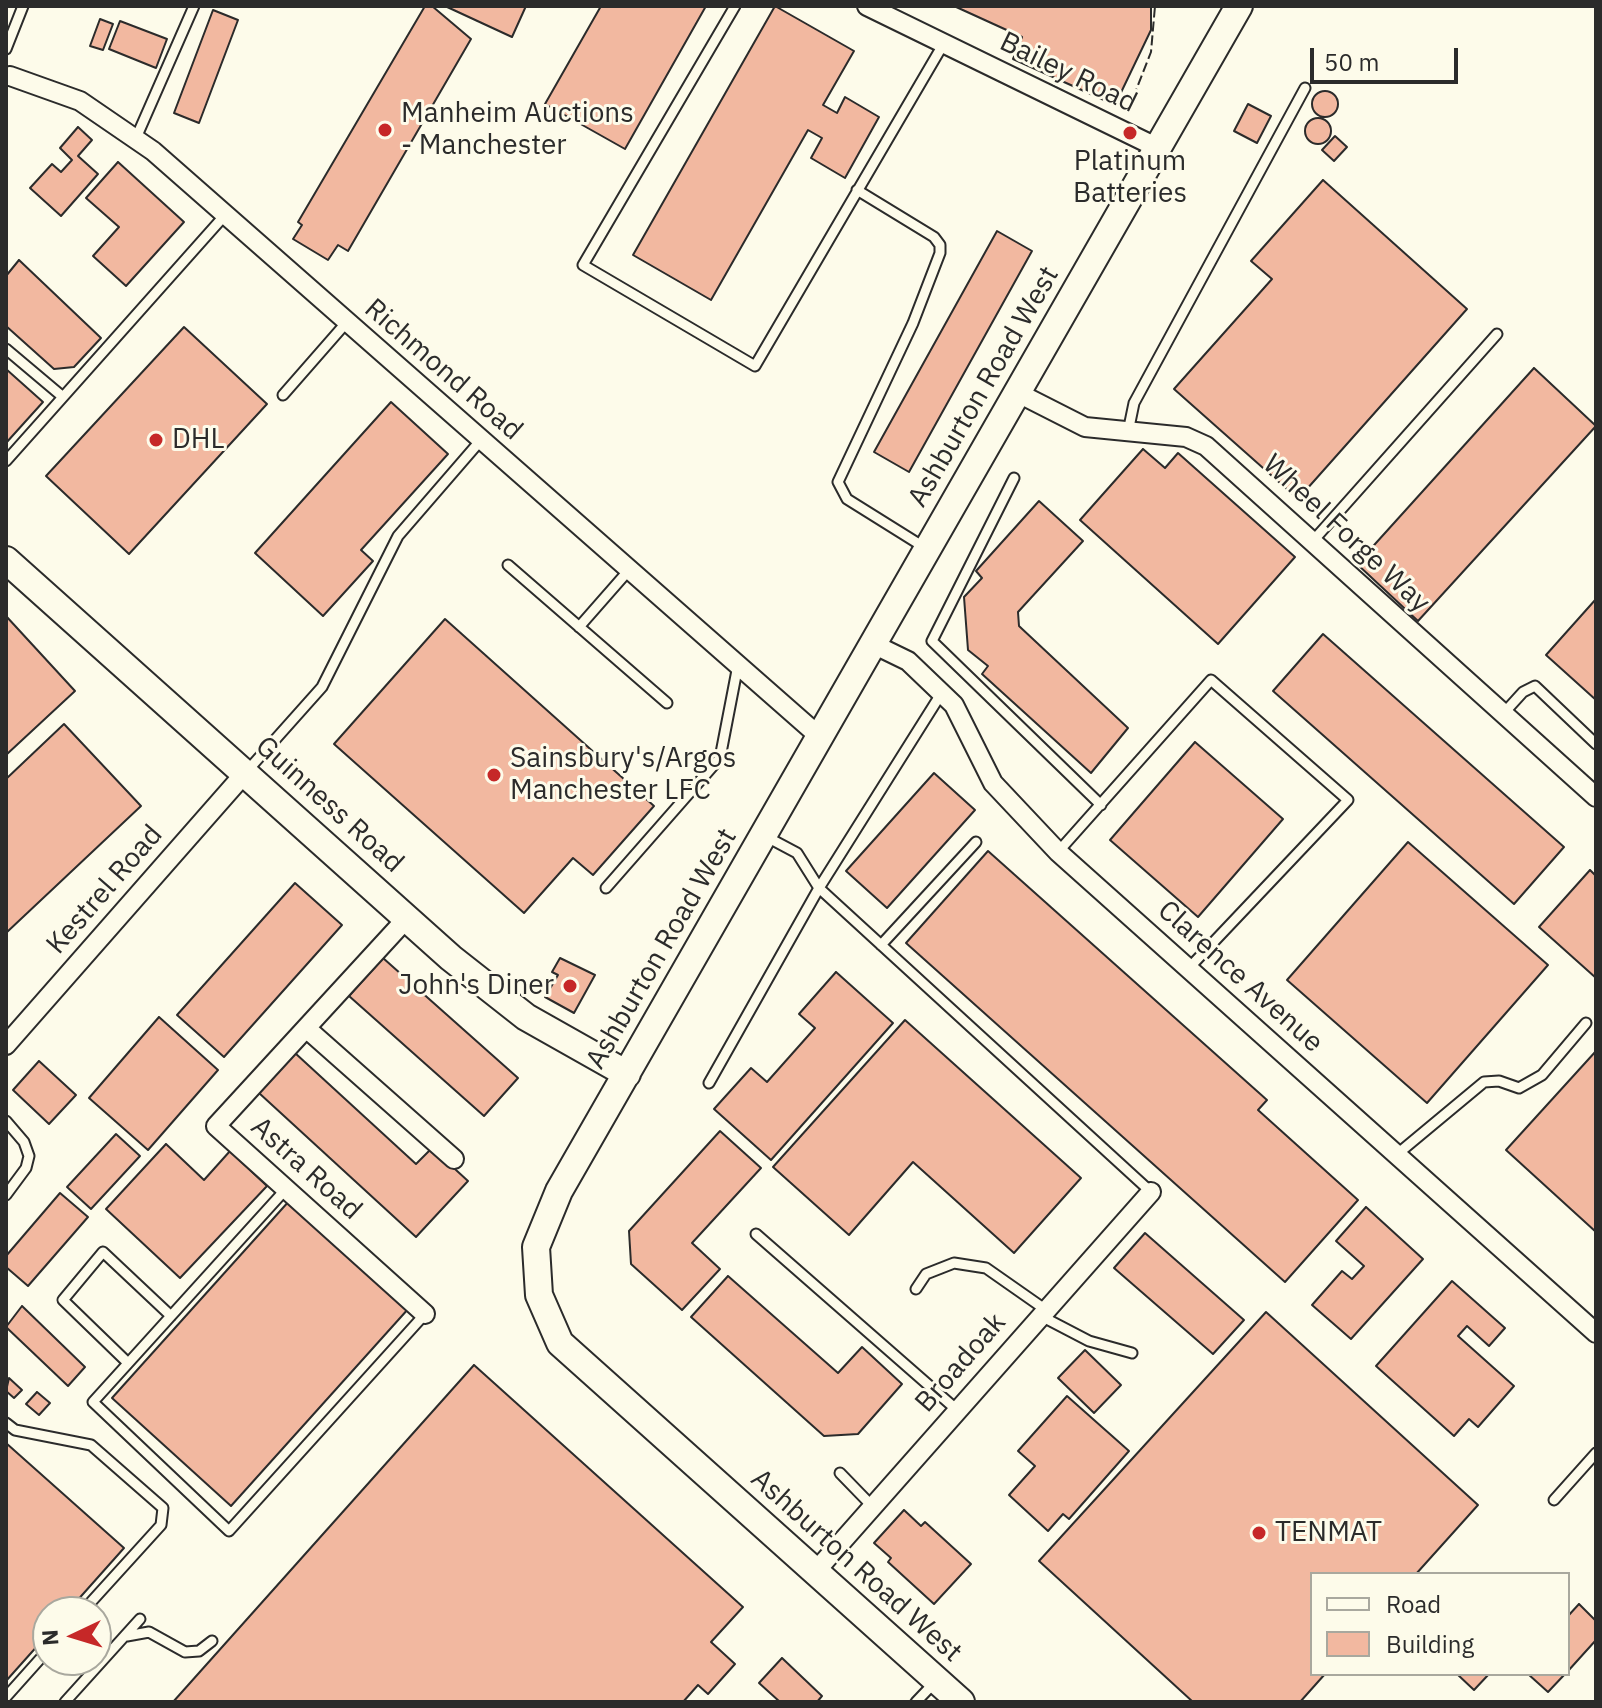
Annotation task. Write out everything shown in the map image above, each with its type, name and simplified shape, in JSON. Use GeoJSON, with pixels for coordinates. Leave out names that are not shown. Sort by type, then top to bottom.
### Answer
{"type":"FeatureCollection","features":[{"type":"Feature","properties":{"kind":"main road","name":"Ashburton Road West"},"geometry":{"type":"LineString","coordinates":[[961,1702],[560,1343],[547,1321],[536,1272],[536,1247],[543,1222],[1239,6]]}},
{"type":"Feature","properties":{"kind":"main road","name":"Guinness Road"},"geometry":{"type":"LineString","coordinates":[[6,560],[407,918],[526,1017],[627,1074]]}},
{"type":"Feature","properties":{"kind":"street","name":"Bailey Road"},"geometry":{"type":"LineString","coordinates":[[867,6],[1158,148]]}},
{"type":"Feature","properties":{"kind":"street","name":"Richmond Road"},"geometry":{"type":"LineString","coordinates":[[10,76],[80,101],[136,138],[820,737]]}},
{"type":"Feature","properties":{"kind":"street","name":"Wheel Forge Way"},"geometry":{"type":"LineString","coordinates":[[1018,393],[1085,427],[1186,437],[1206,446],[1223,458],[1596,797]]}},
{"type":"Feature","properties":{"kind":"street","name":"Clarence Avenue"},"geometry":{"type":"LineString","coordinates":[[873,644],[908,661],[954,705],[993,783],[1058,852],[1596,1333]]}},
{"type":"Feature","properties":{"kind":"street","name":"Kestrel Road"},"geometry":{"type":"LineString","coordinates":[[6,1045],[245,773]]}},
{"type":"Feature","properties":{"kind":"street","name":"Astra Road"},"geometry":{"type":"LineString","coordinates":[[407,918],[216,1126],[425,1314]]}},
{"type":"Feature","properties":{"kind":"street"},"geometry":{"type":"LineString","coordinates":[[306,1028],[454,1159]]}},
{"type":"Feature","properties":{"kind":"street","name":"Broadoak"},"geometry":{"type":"LineString","coordinates":[[815,1572],[1151,1192]]}},
{"type":"Feature","properties":{"kind":"lane"},"geometry":{"type":"LineString","coordinates":[[6,49],[23,6]]}},
{"type":"Feature","properties":{"kind":"lane"},"geometry":{"type":"LineString","coordinates":[[136,138],[194,6]]}},
{"type":"Feature","properties":{"kind":"lane"},"geometry":{"type":"LineString","coordinates":[[735,6],[583,265],[755,366],[944,43]]}},
{"type":"Feature","properties":{"kind":"lane"},"geometry":{"type":"LineString","coordinates":[[1128,432],[1134,403],[1305,88]]}},
{"type":"Feature","properties":{"kind":"lane"},"geometry":{"type":"LineString","coordinates":[[857,190],[934,237],[940,245],[940,253],[913,323],[838,482],[847,499],[927,549]]}},
{"type":"Feature","properties":{"kind":"lane"},"geometry":{"type":"LineString","coordinates":[[6,461],[225,215]]}},
{"type":"Feature","properties":{"kind":"lane"},"geometry":{"type":"LineString","coordinates":[[283,395],[346,323]]}},
{"type":"Feature","properties":{"kind":"lane"},"geometry":{"type":"LineString","coordinates":[[1312,542],[1497,334]]}},
{"type":"Feature","properties":{"kind":"lane"},"geometry":{"type":"LineString","coordinates":[[6,349],[63,397]]}},
{"type":"Feature","properties":{"kind":"lane"},"geometry":{"type":"LineString","coordinates":[[245,773],[322,687],[398,536],[481,440]]}},
{"type":"Feature","properties":{"kind":"lane"},"geometry":{"type":"LineString","coordinates":[[1014,478],[932,641],[1101,805]]}},
{"type":"Feature","properties":{"kind":"lane"},"geometry":{"type":"LineString","coordinates":[[508,565],[667,703]]}},
{"type":"Feature","properties":{"kind":"lane"},"geometry":{"type":"LineString","coordinates":[[579,627],[629,570]]}},
{"type":"Feature","properties":{"kind":"lane"},"geometry":{"type":"LineString","coordinates":[[606,888],[720,758],[738,665]]}},
{"type":"Feature","properties":{"kind":"lane"},"geometry":{"type":"LineString","coordinates":[[1058,852],[1211,680],[1348,800],[1189,968]]}},
{"type":"Feature","properties":{"kind":"lane"},"geometry":{"type":"LineString","coordinates":[[1503,714],[1523,692],[1535,686],[1596,744]]}},
{"type":"Feature","properties":{"kind":"lane"},"geometry":{"type":"LineString","coordinates":[[709,1083],[819,888],[941,694]]}},
{"type":"Feature","properties":{"kind":"lane"},"geometry":{"type":"LineString","coordinates":[[765,836],[797,853],[819,888],[1151,1192]]}},
{"type":"Feature","properties":{"kind":"lane"},"geometry":{"type":"LineString","coordinates":[[881,945],[976,842]]}},
{"type":"Feature","properties":{"kind":"lane"},"geometry":{"type":"LineString","coordinates":[[1395,1156],[1484,1082],[1499,1081],[1519,1088],[1542,1075],[1586,1023]]}},
{"type":"Feature","properties":{"kind":"lane"},"geometry":{"type":"LineString","coordinates":[[6,1121],[24,1142],[29,1156],[26,1168],[6,1195]]}},
{"type":"Feature","properties":{"kind":"lane"},"geometry":{"type":"LineString","coordinates":[[286,1189],[93,1402],[229,1531],[425,1314]]}},
{"type":"Feature","properties":{"kind":"lane"},"geometry":{"type":"LineString","coordinates":[[756,1234],[957,1410]]}},
{"type":"Feature","properties":{"kind":"lane"},"geometry":{"type":"LineString","coordinates":[[128,1363],[63,1300],[103,1252],[171,1316]]}},
{"type":"Feature","properties":{"kind":"lane"},"geometry":{"type":"LineString","coordinates":[[916,1289],[926,1274],[954,1263],[986,1268],[1043,1313],[1089,1341],[1132,1353]]}},
{"type":"Feature","properties":{"kind":"lane"},"geometry":{"type":"LineString","coordinates":[[6,1423],[15,1430],[91,1445],[163,1508],[161,1525],[97,1596]]}},
{"type":"Feature","properties":{"kind":"lane"},"geometry":{"type":"LineString","coordinates":[[1554,1500],[1596,1453]]}},
{"type":"Feature","properties":{"kind":"lane"},"geometry":{"type":"LineString","coordinates":[[840,1473],[873,1507]]}},
{"type":"Feature","properties":{"kind":"lane"},"geometry":{"type":"LineString","coordinates":[[65,1702],[140,1619]]}},
{"type":"Feature","properties":{"kind":"lane"},"geometry":{"type":"LineString","coordinates":[[121,1640],[134,1633],[149,1632],[177,1650],[193,1652],[212,1641]]}},
{"type":"Feature","properties":{"kind":"lane"},"geometry":{"type":"LineString","coordinates":[[6,1697],[32,1668]]}},
{"type":"Feature","properties":{"kind":"lane"},"geometry":{"type":"LineString","coordinates":[[916,1702],[937,1680]]}},
{"type":"Feature","properties":{"kind":"building","name":"Manheim Auctions - Manchester"},"geometry":{"type":"Polygon","coordinates":[[[425,6],[432,6],[471,39],[348,251],[338,245],[328,260],[293,239],[302,225],[298,222],[425,6]]]}},
{"type":"Feature","properties":{"kind":"building"},"geometry":{"type":"Polygon","coordinates":[[[445,6],[526,6],[512,37],[445,6]]]}},
{"type":"Feature","properties":{"kind":"building"},"geometry":{"type":"Polygon","coordinates":[[[601,6],[706,6],[625,149],[545,104],[601,6]]]}},
{"type":"Feature","properties":{"kind":"building"},"geometry":{"type":"Polygon","coordinates":[[[775,6],[854,51],[823,105],[837,113],[845,97],[879,117],[845,178],[811,158],[822,138],[808,130],[711,300],[633,255],[775,6]]]}},
{"type":"Feature","properties":{"kind":"building"},"geometry":{"type":"Polygon","coordinates":[[[954,6],[1151,6],[1151,30],[1115,105],[1013,59],[1022,37],[954,6]]]}},
{"type":"Feature","properties":{"kind":"building"},"geometry":{"type":"Polygon","coordinates":[[[213,10],[238,20],[199,123],[174,113],[213,10]]]}},
{"type":"Feature","properties":{"kind":"building"},"geometry":{"type":"Polygon","coordinates":[[[100,19],[113,24],[103,50],[90,46],[100,19]]]}},
{"type":"Feature","properties":{"kind":"building"},"geometry":{"type":"Polygon","coordinates":[[[120,21],[167,39],[156,68],[109,49],[120,21]]]}},
{"type":"Feature","properties":{"kind":"building"},"geometry":{"type":"Polygon","coordinates":[[[1325,91],[1334,95],[1338,104],[1334,113],[1325,117],[1316,113],[1312,104],[1316,95],[1325,91]]]}},
{"type":"Feature","properties":{"kind":"building"},"geometry":{"type":"Polygon","coordinates":[[[1248,104],[1271,116],[1257,143],[1234,131],[1248,104]]]}},
{"type":"Feature","properties":{"kind":"building"},"geometry":{"type":"Polygon","coordinates":[[[1318,118],[1327,122],[1331,131],[1327,140],[1318,144],[1309,140],[1305,131],[1309,122],[1318,118]]]}},
{"type":"Feature","properties":{"kind":"building"},"geometry":{"type":"Polygon","coordinates":[[[78,127],[92,140],[78,156],[98,174],[61,216],[30,188],[52,164],[61,172],[72,160],[60,148],[78,127]]]}},
{"type":"Feature","properties":{"kind":"building"},"geometry":{"type":"Polygon","coordinates":[[[1335,136],[1347,147],[1334,161],[1322,150],[1335,136]]]}},
{"type":"Feature","properties":{"kind":"building"},"geometry":{"type":"Polygon","coordinates":[[[118,162],[184,222],[126,286],[93,256],[119,227],[86,198],[118,162]]]}},
{"type":"Feature","properties":{"kind":"building"},"geometry":{"type":"Polygon","coordinates":[[[1323,180],[1467,309],[1298,499],[1174,389],[1272,279],[1251,261],[1323,180]]]}},
{"type":"Feature","properties":{"kind":"building"},"geometry":{"type":"Polygon","coordinates":[[[997,231],[1032,251],[909,472],[874,452],[997,231]]]}},
{"type":"Feature","properties":{"kind":"building"},"geometry":{"type":"Polygon","coordinates":[[[19,260],[101,338],[74,367],[54,369],[6,326],[6,276],[19,260]]]}},
{"type":"Feature","properties":{"kind":"building","name":"DHL"},"geometry":{"type":"Polygon","coordinates":[[[184,327],[267,404],[129,554],[46,476],[184,327]]]}},
{"type":"Feature","properties":{"kind":"building"},"geometry":{"type":"Polygon","coordinates":[[[1534,368],[1596,426],[1418,621],[1357,564],[1534,368]]]}},
{"type":"Feature","properties":{"kind":"building"},"geometry":{"type":"Polygon","coordinates":[[[6,369],[43,402],[6,443],[6,369]]]}},
{"type":"Feature","properties":{"kind":"building"},"geometry":{"type":"Polygon","coordinates":[[[391,402],[448,454],[361,550],[373,561],[323,616],[255,553],[391,402]]]}},
{"type":"Feature","properties":{"kind":"building"},"geometry":{"type":"Polygon","coordinates":[[[1143,449],[1165,468],[1178,453],[1295,557],[1218,644],[1080,520],[1143,449]]]}},
{"type":"Feature","properties":{"kind":"building"},"geometry":{"type":"Polygon","coordinates":[[[1039,501],[1083,541],[1018,612],[1019,626],[1128,728],[1091,773],[982,674],[988,666],[968,650],[964,597],[982,578],[976,571],[1039,501]]]}},
{"type":"Feature","properties":{"kind":"building"},"geometry":{"type":"Polygon","coordinates":[[[1596,599],[1596,700],[1546,655],[1596,599]]]}},
{"type":"Feature","properties":{"kind":"building"},"geometry":{"type":"Polygon","coordinates":[[[6,616],[75,691],[6,755],[6,616]]]}},
{"type":"Feature","properties":{"kind":"building","name":"Sainsbury's/Argos Manchester LFC"},"geometry":{"type":"Polygon","coordinates":[[[445,619],[654,806],[593,875],[573,858],[524,913],[334,744],[445,619]]]}},
{"type":"Feature","properties":{"kind":"building"},"geometry":{"type":"Polygon","coordinates":[[[1323,634],[1564,847],[1514,904],[1273,691],[1323,634]]]}},
{"type":"Feature","properties":{"kind":"building"},"geometry":{"type":"Polygon","coordinates":[[[64,724],[141,806],[6,933],[6,779],[64,724]]]}},
{"type":"Feature","properties":{"kind":"building"},"geometry":{"type":"Polygon","coordinates":[[[1195,742],[1283,819],[1198,917],[1110,840],[1195,742]]]}},
{"type":"Feature","properties":{"kind":"building"},"geometry":{"type":"Polygon","coordinates":[[[934,773],[975,810],[887,908],[846,871],[934,773]]]}},
{"type":"Feature","properties":{"kind":"building"},"geometry":{"type":"Polygon","coordinates":[[[1408,842],[1548,965],[1427,1103],[1287,980],[1408,842]]]}},
{"type":"Feature","properties":{"kind":"building"},"geometry":{"type":"Polygon","coordinates":[[[988,851],[1267,1100],[1258,1110],[1358,1200],[1285,1282],[906,943],[988,851]]]}},
{"type":"Feature","properties":{"kind":"building"},"geometry":{"type":"Polygon","coordinates":[[[1590,870],[1596,876],[1596,978],[1539,927],[1590,870]]]}},
{"type":"Feature","properties":{"kind":"building"},"geometry":{"type":"Polygon","coordinates":[[[295,883],[342,925],[224,1057],[177,1015],[295,883]]]}},
{"type":"Feature","properties":{"kind":"building"},"geometry":{"type":"Polygon","coordinates":[[[383,958],[518,1078],[484,1116],[349,996],[383,958]]]}},
{"type":"Feature","properties":{"kind":"building","name":"John's Diner"},"geometry":{"type":"Polygon","coordinates":[[[560,958],[595,975],[574,1013],[545,997],[558,975],[552,972],[560,958]]]}},
{"type":"Feature","properties":{"kind":"building"},"geometry":{"type":"Polygon","coordinates":[[[836,972],[893,1023],[771,1160],[714,1109],[751,1068],[767,1082],[815,1028],[799,1014],[836,972]]]}},
{"type":"Feature","properties":{"kind":"building"},"geometry":{"type":"Polygon","coordinates":[[[159,1017],[218,1070],[148,1150],[89,1098],[159,1017]]]}},
{"type":"Feature","properties":{"kind":"building"},"geometry":{"type":"Polygon","coordinates":[[[905,1020],[1081,1178],[1014,1253],[913,1162],[849,1235],[773,1167],[905,1020]]]}},
{"type":"Feature","properties":{"kind":"building"},"geometry":{"type":"Polygon","coordinates":[[[1596,1051],[1596,1232],[1506,1150],[1596,1051]]]}},
{"type":"Feature","properties":{"kind":"building"},"geometry":{"type":"Polygon","coordinates":[[[295,1053],[416,1164],[432,1148],[468,1181],[416,1237],[259,1093],[295,1053]]]}},
{"type":"Feature","properties":{"kind":"building"},"geometry":{"type":"Polygon","coordinates":[[[39,1061],[76,1095],[49,1124],[13,1090],[39,1061]]]}},
{"type":"Feature","properties":{"kind":"building"},"geometry":{"type":"Polygon","coordinates":[[[720,1131],[761,1168],[692,1243],[720,1269],[682,1310],[631,1264],[629,1231],[720,1131]]]}},
{"type":"Feature","properties":{"kind":"building"},"geometry":{"type":"Polygon","coordinates":[[[116,1134],[140,1156],[91,1209],[67,1187],[116,1134]]]}},
{"type":"Feature","properties":{"kind":"building"},"geometry":{"type":"Polygon","coordinates":[[[166,1144],[204,1180],[230,1151],[267,1186],[180,1278],[106,1209],[166,1144]]]}},
{"type":"Feature","properties":{"kind":"building"},"geometry":{"type":"Polygon","coordinates":[[[60,1193],[88,1217],[28,1286],[6,1267],[6,1256],[60,1193]]]}},
{"type":"Feature","properties":{"kind":"building"},"geometry":{"type":"Polygon","coordinates":[[[290,1200],[409,1308],[231,1506],[112,1398],[290,1200]]]}},
{"type":"Feature","properties":{"kind":"building"},"geometry":{"type":"Polygon","coordinates":[[[1366,1207],[1423,1259],[1351,1339],[1312,1305],[1342,1271],[1352,1279],[1364,1266],[1336,1241],[1366,1207]]]}},
{"type":"Feature","properties":{"kind":"building"},"geometry":{"type":"Polygon","coordinates":[[[1145,1233],[1244,1320],[1213,1354],[1114,1268],[1145,1233]]]}},
{"type":"Feature","properties":{"kind":"building"},"geometry":{"type":"Polygon","coordinates":[[[728,1276],[838,1373],[862,1347],[902,1384],[858,1434],[824,1436],[691,1317],[728,1276]]]}},
{"type":"Feature","properties":{"kind":"building"},"geometry":{"type":"Polygon","coordinates":[[[1452,1281],[1505,1328],[1489,1346],[1467,1326],[1458,1336],[1514,1386],[1478,1427],[1469,1419],[1454,1436],[1376,1366],[1452,1281]]]}},
{"type":"Feature","properties":{"kind":"building"},"geometry":{"type":"Polygon","coordinates":[[[22,1306],[85,1367],[68,1386],[6,1327],[22,1306]]]}},
{"type":"Feature","properties":{"kind":"building","name":"TENMAT"},"geometry":{"type":"Polygon","coordinates":[[[1266,1312],[1478,1505],[1418,1572],[1310,1572],[1310,1676],[1323,1676],[1300,1702],[1193,1702],[1039,1561],[1266,1312]]]}},
{"type":"Feature","properties":{"kind":"building"},"geometry":{"type":"Polygon","coordinates":[[[1085,1350],[1121,1385],[1094,1413],[1058,1378],[1085,1350]]]}},
{"type":"Feature","properties":{"kind":"building"},"geometry":{"type":"Polygon","coordinates":[[[474,1365],[743,1607],[711,1642],[735,1664],[708,1694],[698,1685],[683,1702],[173,1702],[474,1365]]]}},
{"type":"Feature","properties":{"kind":"building"},"geometry":{"type":"Polygon","coordinates":[[[9,1378],[22,1390],[14,1398],[6,1391],[9,1378]]]}},
{"type":"Feature","properties":{"kind":"building"},"geometry":{"type":"Polygon","coordinates":[[[37,1392],[50,1403],[39,1415],[26,1404],[37,1392]]]}},
{"type":"Feature","properties":{"kind":"building"},"geometry":{"type":"Polygon","coordinates":[[[1067,1396],[1129,1451],[1069,1519],[1063,1514],[1048,1531],[1009,1495],[1035,1466],[1018,1451],[1067,1396]]]}},
{"type":"Feature","properties":{"kind":"building"},"geometry":{"type":"Polygon","coordinates":[[[6,1443],[124,1548],[81,1596],[32,1596],[32,1652],[6,1681],[6,1443]]]}},
{"type":"Feature","properties":{"kind":"building"},"geometry":{"type":"Polygon","coordinates":[[[904,1510],[921,1526],[925,1522],[971,1564],[934,1604],[888,1562],[891,1558],[874,1543],[904,1510]]]}},
{"type":"Feature","properties":{"kind":"building"},"geometry":{"type":"Polygon","coordinates":[[[1579,1604],[1596,1621],[1596,1640],[1570,1669],[1570,1614],[1579,1604]]]}},
{"type":"Feature","properties":{"kind":"building"},"geometry":{"type":"Polygon","coordinates":[[[782,1658],[822,1696],[817,1702],[780,1702],[759,1683],[782,1658]]]}},
{"type":"Feature","properties":{"kind":"building"},"geometry":{"type":"Polygon","coordinates":[[[1459,1676],[1487,1676],[1474,1690],[1459,1676]]]}},
{"type":"Feature","properties":{"kind":"building"},"geometry":{"type":"Polygon","coordinates":[[[1530,1676],[1563,1676],[1548,1692],[1530,1676]]]}},
{"type":"Feature","properties":{"kind":"fence"},"geometry":{"type":"LineString","coordinates":[[1133,98],[1151,52],[1155,6]]}},
{"type":"Feature","properties":{"kind":"place","name":"Manheim Auctions - Manchester"},"geometry":{"type":"Point","coordinates":[385,130]}},
{"type":"Feature","properties":{"kind":"place","name":"Platinum Batteries"},"geometry":{"type":"Point","coordinates":[1130,133]}},
{"type":"Feature","properties":{"kind":"place","name":"DHL"},"geometry":{"type":"Point","coordinates":[156,440]}},
{"type":"Feature","properties":{"kind":"place","name":"Sainsbury's/Argos Manchester LFC"},"geometry":{"type":"Point","coordinates":[494,775]}},
{"type":"Feature","properties":{"kind":"place","name":"John's Diner"},"geometry":{"type":"Point","coordinates":[570,986]}},
{"type":"Feature","properties":{"kind":"place","name":"TENMAT"},"geometry":{"type":"Point","coordinates":[1259,1533]}}]}
